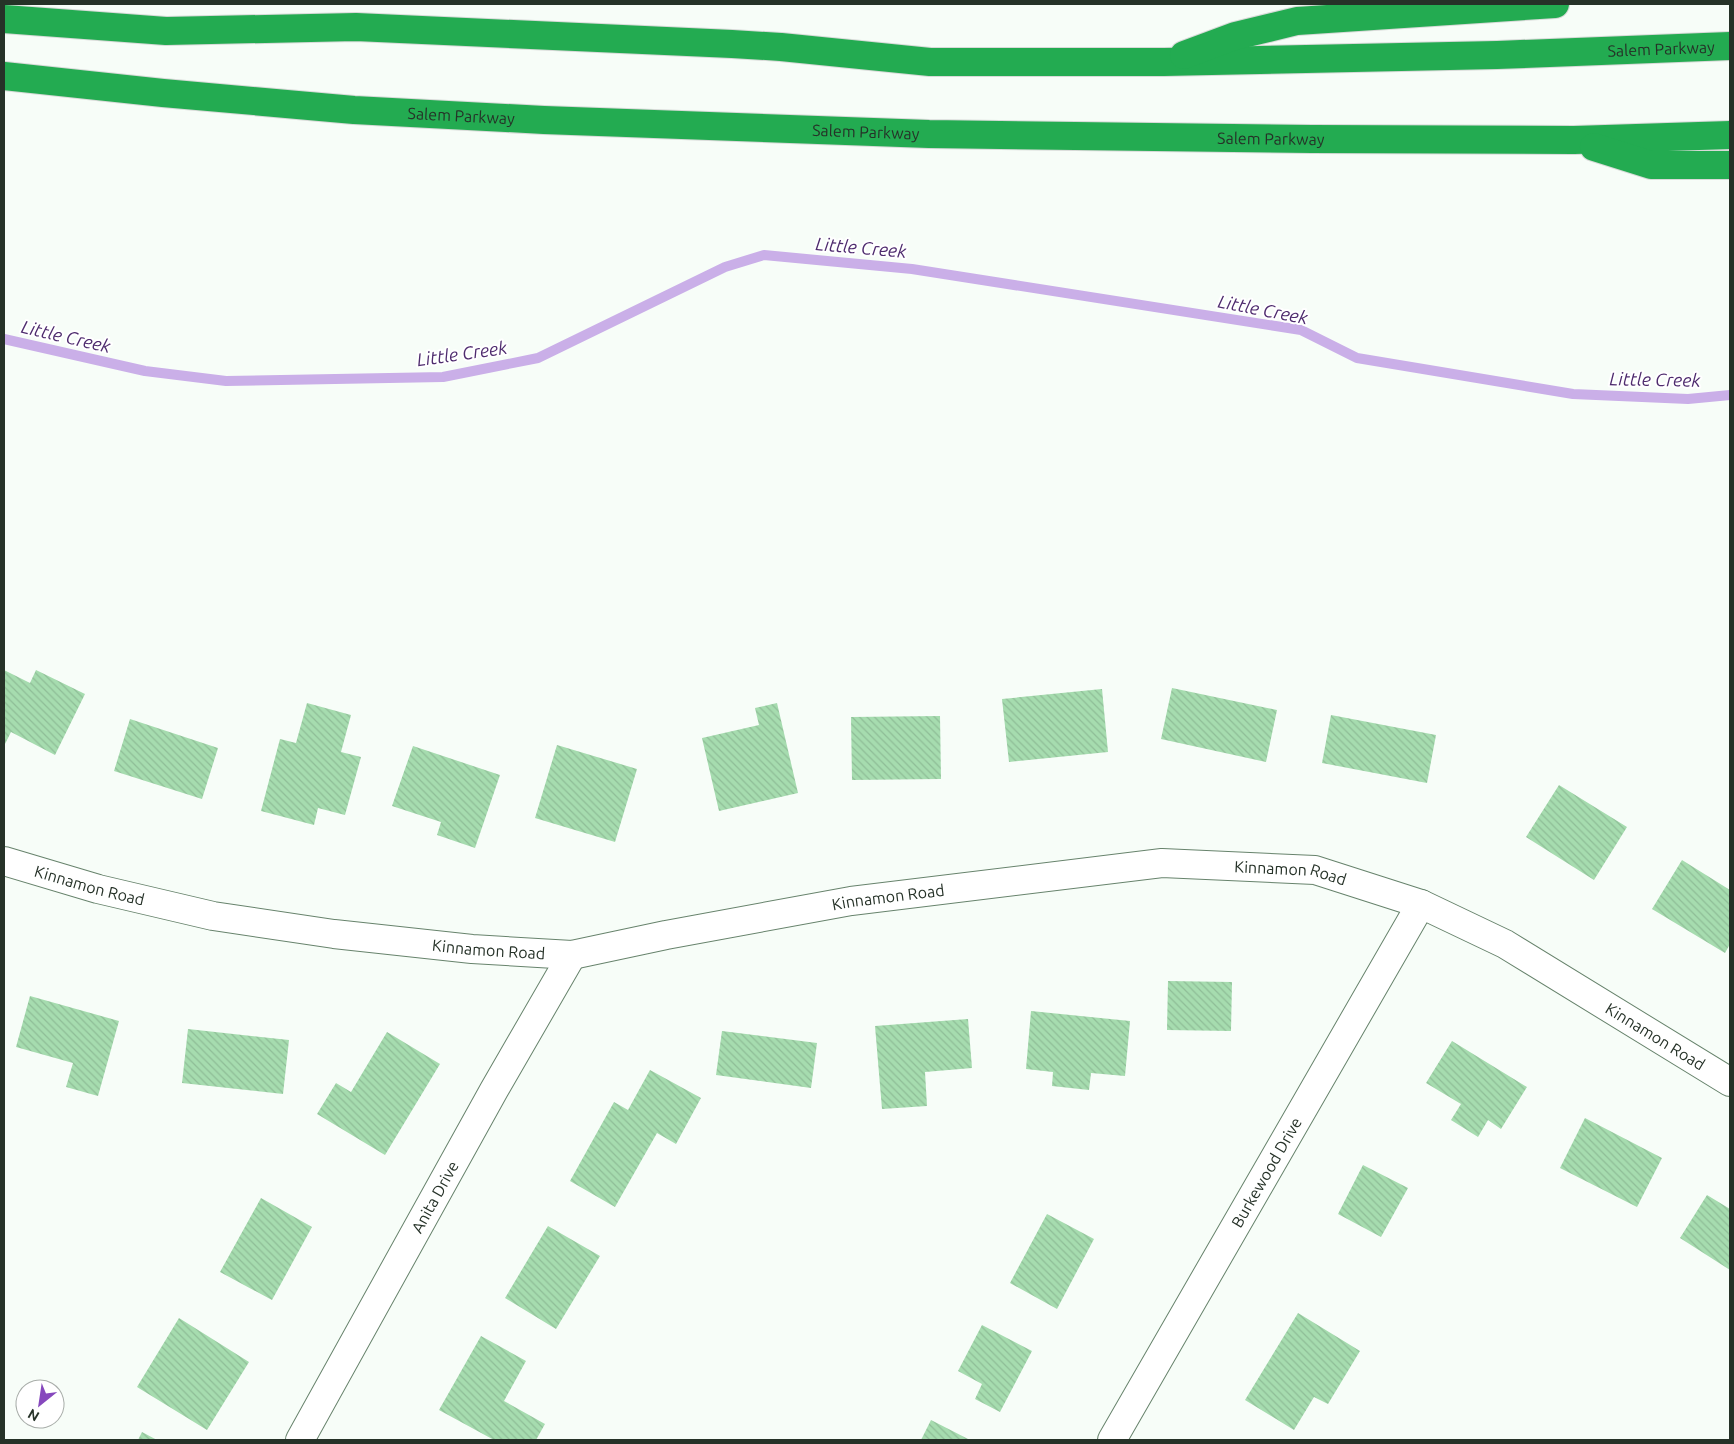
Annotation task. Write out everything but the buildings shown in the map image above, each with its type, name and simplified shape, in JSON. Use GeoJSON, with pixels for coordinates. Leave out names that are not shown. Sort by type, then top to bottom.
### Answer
{"type":"FeatureCollection","features":[{"type":"Feature","properties":{"kind":"highway"},"geometry":{"type":"LineString","coordinates":[[1164,62],[1235,36],[1297,21],[1555,4]]}},
{"type":"Feature","properties":{"kind":"highway","name":"Salem Parkway"},"geometry":{"type":"LineString","coordinates":[[4,19],[166,31],[356,27],[732,44],[930,62],[1164,62],[1497,55],[1730,46]]}},
{"type":"Feature","properties":{"kind":"highway","name":"Salem Parkway"},"geometry":{"type":"LineString","coordinates":[[4,76],[162,93],[354,110],[544,120],[939,134],[1302,139],[1574,140],[1730,135]]}},
{"type":"Feature","properties":{"kind":"highway"},"geometry":{"type":"LineString","coordinates":[[1574,140],[1651,165],[1730,164]]}},
{"type":"Feature","properties":{"kind":"street","name":"Kinnamon Road"},"geometry":{"type":"LineString","coordinates":[[4,861],[98,889],[213,916],[334,934],[472,949],[572,954],[850,901],[1162,863],[1316,870],[1421,904],[1505,944],[1730,1082]]}},
{"type":"Feature","properties":{"kind":"street","name":"Burkewood Drive"},"geometry":{"type":"LineString","coordinates":[[1112,1440],[1421,904]]}},
{"type":"Feature","properties":{"kind":"street","name":"Anita Drive"},"geometry":{"type":"LineString","coordinates":[[300,1440],[494,1090],[572,954]]}},
{"type":"Feature","properties":{"kind":"waterway","name":"Little Creek"},"geometry":{"type":"LineString","coordinates":[[4,339],[145,371],[226,381],[443,377],[538,358],[725,267],[764,255],[912,269],[1301,330],[1357,358],[1573,394],[1688,399],[1730,395]]}}]}
